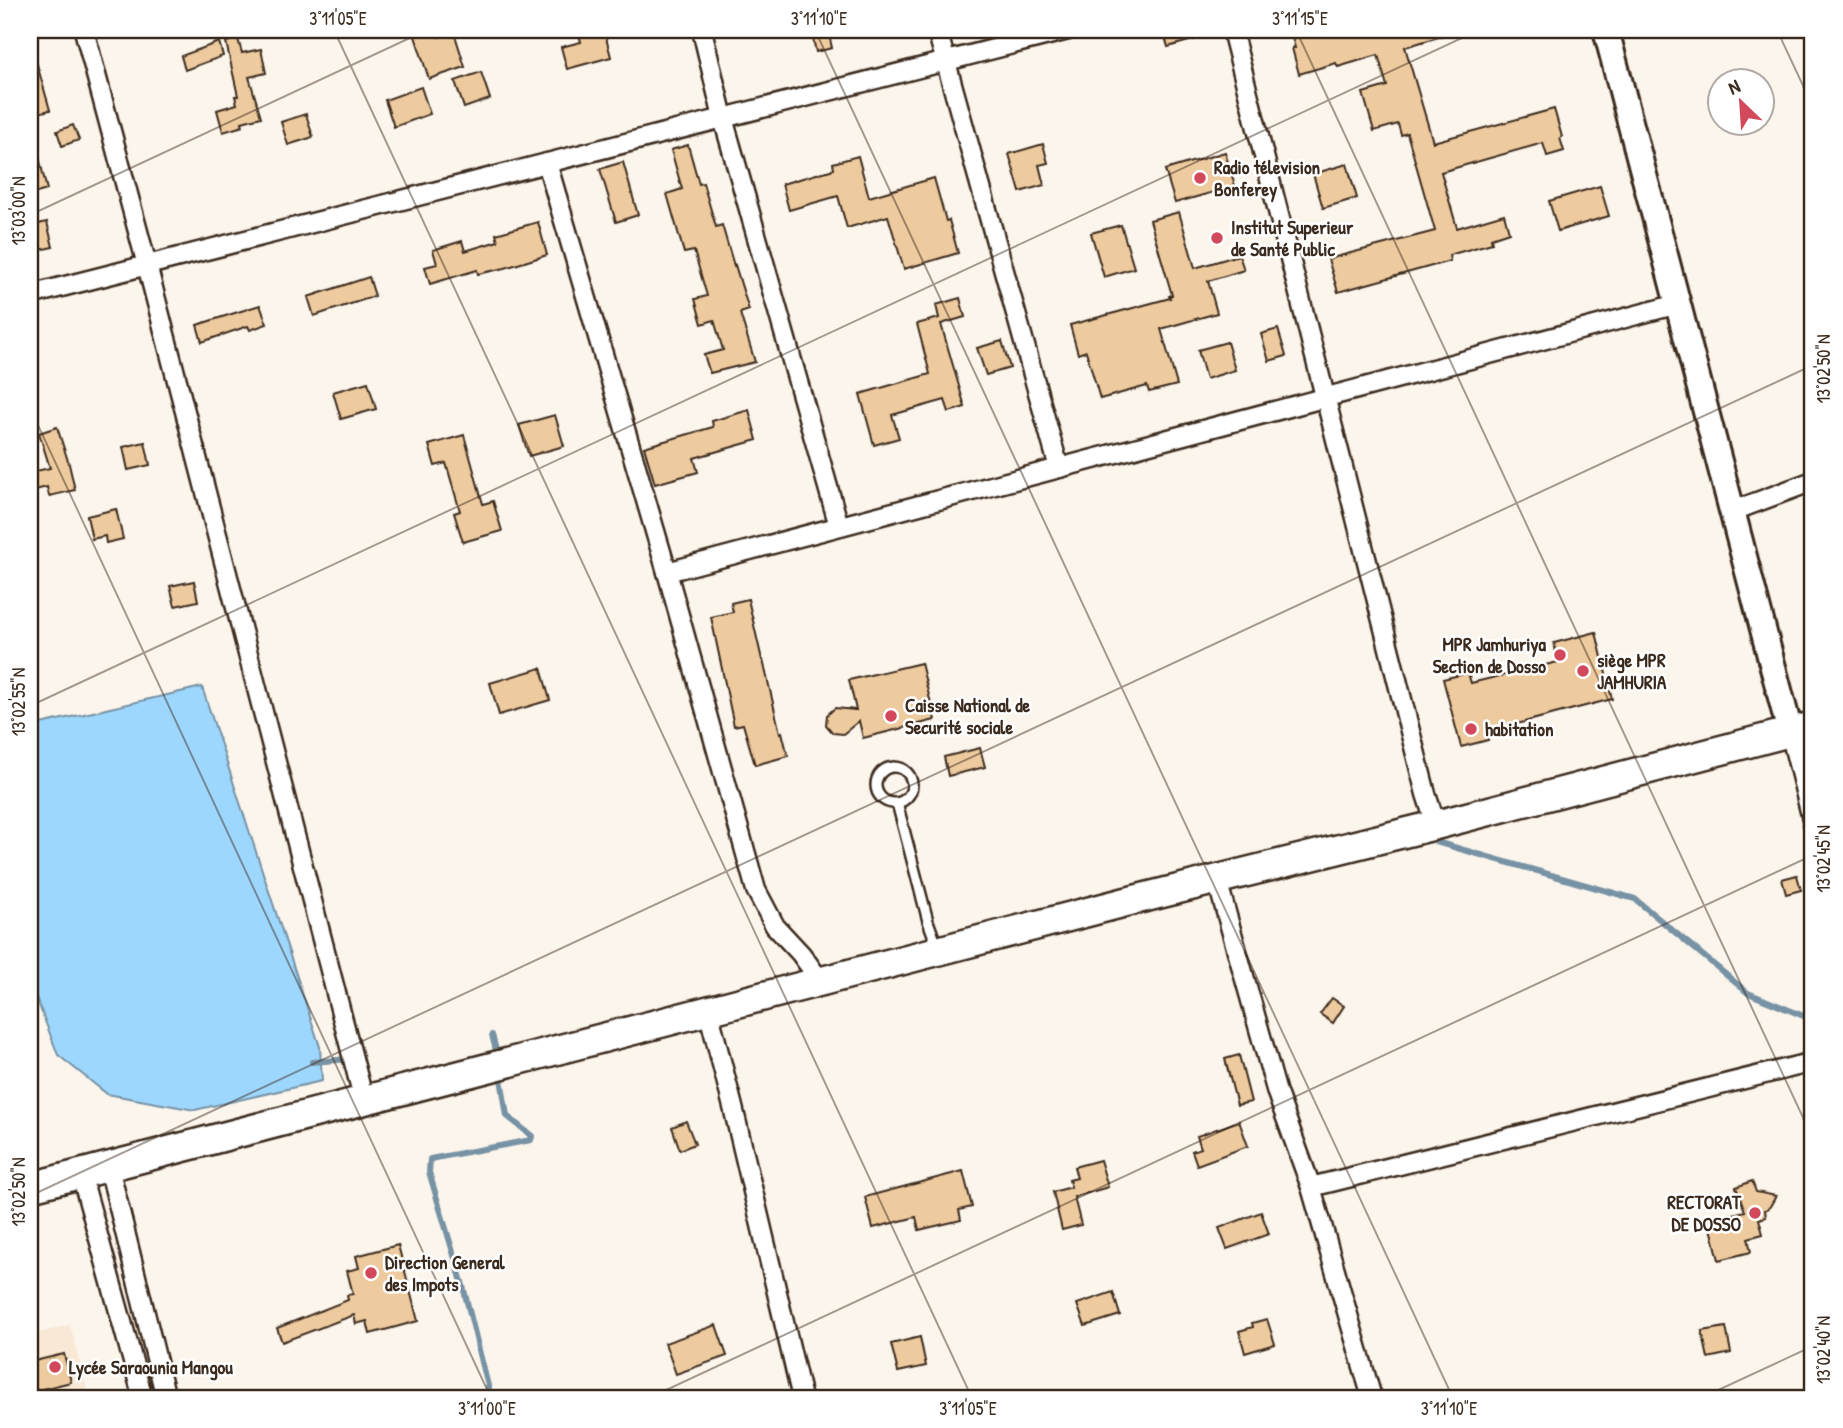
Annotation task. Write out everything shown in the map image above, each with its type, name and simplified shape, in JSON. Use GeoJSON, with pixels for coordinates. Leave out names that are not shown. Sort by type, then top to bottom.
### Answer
{"type":"FeatureCollection","features":[{"type":"Feature","properties":{"kind":"highway"},"geometry":{"type":"LineString","coordinates":[[30,1187],[1126,901],[1436,825],[1802,729]]}},
{"type":"Feature","properties":{"kind":"main road"},"geometry":{"type":"LineString","coordinates":[[1606,30],[1733,511],[1802,729]]}},
{"type":"Feature","properties":{"kind":"street"},"geometry":{"type":"LineString","coordinates":[[84,30],[364,1101]]}},
{"type":"Feature","properties":{"kind":"street"},"geometry":{"type":"LineString","coordinates":[[702,30],[723,118],[839,526]]}},
{"type":"Feature","properties":{"kind":"street"},"geometry":{"type":"LineString","coordinates":[[937,30],[1059,468]]}},
{"type":"Feature","properties":{"kind":"street"},"geometry":{"type":"LineString","coordinates":[[30,295],[1068,30]]}},
{"type":"Feature","properties":{"kind":"street"},"geometry":{"type":"LineString","coordinates":[[1232,30],[1436,825]]}},
{"type":"Feature","properties":{"kind":"street"},"geometry":{"type":"LineString","coordinates":[[547,163],[667,572],[756,890],[775,926],[801,954],[821,982]]}},
{"type":"Feature","properties":{"kind":"street"},"geometry":{"type":"LineString","coordinates":[[667,572],[1678,304]]}},
{"type":"Feature","properties":{"kind":"street"},"geometry":{"type":"LineString","coordinates":[[1733,511],[1813,481]]}},
{"type":"Feature","properties":{"kind":"street"},"geometry":{"type":"LineString","coordinates":[[1802,729],[1813,824]]}},
{"type":"Feature","properties":{"kind":"street"},"geometry":{"type":"LineString","coordinates":[[1217,880],[1277,1093],[1311,1187],[1372,1398]]}},
{"type":"Feature","properties":{"kind":"street"},"geometry":{"type":"LineString","coordinates":[[708,1010],[802,1398]]}},
{"type":"Feature","properties":{"kind":"street"},"geometry":{"type":"LineString","coordinates":[[1311,1187],[1813,1062]]}},
{"type":"Feature","properties":{"kind":"street"},"geometry":{"type":"LineString","coordinates":[[108,1167],[166,1398]]}},
{"type":"Feature","properties":{"kind":"street"},"geometry":{"type":"LineString","coordinates":[[81,1174],[143,1398]]}},
{"type":"Feature","properties":{"kind":"lane"},"geometry":{"type":"LineString","coordinates":[[897,767],[906,771],[912,780],[912,790],[906,799],[897,803],[886,802],[878,795],[875,785],[878,775],[886,769],[897,767]]}},
{"type":"Feature","properties":{"kind":"lane"},"geometry":{"type":"LineString","coordinates":[[897,803],[928,921],[939,951]]}},
{"type":"Feature","properties":{"kind":"shaded area","name":"Lycée Saraounia Mangou"},"geometry":{"type":"Polygon","coordinates":[[[70,1325],[89,1398],[30,1398],[30,1335],[70,1325]]]}},
{"type":"Feature","properties":{"kind":"water"},"geometry":{"type":"Polygon","coordinates":[[[202,687],[320,1047],[322,1081],[195,1110],[107,1094],[58,1055],[30,976],[30,698],[36,725],[202,687]]]}},
{"type":"Feature","properties":{"kind":"building"},"geometry":{"type":"Polygon","coordinates":[[[413,30],[436,30],[438,37],[454,32],[465,67],[429,79],[413,30]]]}},
{"type":"Feature","properties":{"kind":"building"},"geometry":{"type":"Polygon","coordinates":[[[578,30],[604,30],[611,57],[567,69],[561,47],[581,42],[578,30]]]}},
{"type":"Feature","properties":{"kind":"building"},"geometry":{"type":"Polygon","coordinates":[[[811,30],[828,30],[832,48],[816,52],[811,30]]]}},
{"type":"Feature","properties":{"kind":"building"},"geometry":{"type":"Polygon","coordinates":[[[1163,30],[1214,30],[1214,34],[1168,47],[1163,30]]]}},
{"type":"Feature","properties":{"kind":"building"},"geometry":{"type":"Polygon","coordinates":[[[1290,30],[1449,30],[1449,34],[1405,47],[1433,142],[1554,109],[1564,151],[1547,156],[1543,143],[1441,172],[1457,228],[1504,214],[1509,232],[1491,238],[1492,243],[1449,255],[1450,261],[1338,292],[1328,259],[1435,231],[1407,133],[1401,135],[1398,124],[1374,131],[1363,93],[1387,86],[1378,55],[1338,67],[1336,63],[1299,74],[1290,30]]]}},
{"type":"Feature","properties":{"kind":"building"},"geometry":{"type":"Polygon","coordinates":[[[238,39],[242,53],[261,49],[266,73],[249,77],[261,117],[242,122],[243,126],[223,132],[217,110],[237,104],[235,96],[238,96],[226,42],[238,39]]]}},
{"type":"Feature","properties":{"kind":"building"},"geometry":{"type":"Polygon","coordinates":[[[219,42],[223,56],[185,70],[181,56],[219,42]]]}},
{"type":"Feature","properties":{"kind":"building"},"geometry":{"type":"Polygon","coordinates":[[[34,54],[50,110],[30,115],[30,55],[34,54]]]}},
{"type":"Feature","properties":{"kind":"building"},"geometry":{"type":"Polygon","coordinates":[[[481,72],[490,99],[464,108],[455,81],[481,72]]]}},
{"type":"Feature","properties":{"kind":"building"},"geometry":{"type":"Polygon","coordinates":[[[421,87],[430,114],[394,127],[385,100],[421,87]]]}},
{"type":"Feature","properties":{"kind":"building"},"geometry":{"type":"Polygon","coordinates":[[[306,114],[313,137],[288,145],[281,122],[306,114]]]}},
{"type":"Feature","properties":{"kind":"building"},"geometry":{"type":"Polygon","coordinates":[[[73,125],[79,140],[62,146],[57,131],[73,125]]]}},
{"type":"Feature","properties":{"kind":"building"},"geometry":{"type":"Polygon","coordinates":[[[1043,144],[1048,163],[1039,165],[1044,185],[1020,192],[1009,154],[1043,144]]]}},
{"type":"Feature","properties":{"kind":"building"},"geometry":{"type":"Polygon","coordinates":[[[36,145],[47,190],[33,194],[30,183],[30,146],[36,145]]]}},
{"type":"Feature","properties":{"kind":"building"},"geometry":{"type":"Polygon","coordinates":[[[688,145],[699,184],[703,183],[716,227],[722,225],[749,310],[740,313],[755,362],[710,373],[704,355],[723,350],[714,320],[702,324],[695,299],[707,296],[694,251],[684,253],[667,194],[682,189],[671,150],[688,145]]]}},
{"type":"Feature","properties":{"kind":"building","name":"Radio télevision Bonferey"},"geometry":{"type":"Polygon","coordinates":[[[1225,152],[1235,186],[1175,203],[1165,170],[1225,152]]]}},
{"type":"Feature","properties":{"kind":"building"},"geometry":{"type":"Polygon","coordinates":[[[858,156],[869,197],[934,178],[958,253],[904,269],[888,216],[847,228],[838,196],[789,210],[782,184],[834,169],[833,163],[858,156]]]}},
{"type":"Feature","properties":{"kind":"building"},"geometry":{"type":"Polygon","coordinates":[[[623,162],[638,215],[616,222],[600,169],[623,162]]]}},
{"type":"Feature","properties":{"kind":"building"},"geometry":{"type":"Polygon","coordinates":[[[1347,164],[1357,198],[1323,208],[1313,174],[1347,164]]]}},
{"type":"Feature","properties":{"kind":"building"},"geometry":{"type":"Polygon","coordinates":[[[1600,186],[1609,216],[1558,231],[1549,201],[1600,186]]]}},
{"type":"Feature","properties":{"kind":"building"},"geometry":{"type":"Polygon","coordinates":[[[1179,212],[1195,268],[1239,255],[1244,270],[1208,281],[1217,313],[1161,329],[1177,385],[1149,392],[1147,386],[1100,399],[1086,351],[1078,354],[1070,325],[1170,298],[1172,295],[1150,220],[1179,212]]]}},
{"type":"Feature","properties":{"kind":"building"},"geometry":{"type":"Polygon","coordinates":[[[47,222],[53,247],[30,252],[30,226],[47,222]]]}},
{"type":"Feature","properties":{"kind":"building"},"geometry":{"type":"Polygon","coordinates":[[[538,222],[547,255],[505,268],[478,274],[477,270],[430,284],[425,267],[437,264],[433,250],[462,241],[465,251],[498,241],[496,234],[538,222]]]}},
{"type":"Feature","properties":{"kind":"building"},"geometry":{"type":"Polygon","coordinates":[[[1121,225],[1134,268],[1104,277],[1091,233],[1121,225]]]}},
{"type":"Feature","properties":{"kind":"building"},"geometry":{"type":"Polygon","coordinates":[[[369,277],[375,296],[314,316],[308,297],[369,277]]]}},
{"type":"Feature","properties":{"kind":"building"},"geometry":{"type":"Polygon","coordinates":[[[960,298],[965,317],[941,324],[965,407],[949,412],[945,400],[892,415],[899,438],[874,445],[860,394],[930,374],[917,324],[939,318],[936,305],[960,298]]]}},
{"type":"Feature","properties":{"kind":"building"},"geometry":{"type":"Polygon","coordinates":[[[260,305],[267,324],[250,330],[248,326],[202,342],[197,325],[260,305]]]}},
{"type":"Feature","properties":{"kind":"building"},"geometry":{"type":"Polygon","coordinates":[[[1278,329],[1286,356],[1269,361],[1261,334],[1278,329]]]}},
{"type":"Feature","properties":{"kind":"building"},"geometry":{"type":"Polygon","coordinates":[[[1002,341],[1010,368],[986,375],[977,348],[1002,341]]]}},
{"type":"Feature","properties":{"kind":"building"},"geometry":{"type":"Polygon","coordinates":[[[1227,342],[1235,370],[1206,379],[1198,350],[1227,342]]]}},
{"type":"Feature","properties":{"kind":"building"},"geometry":{"type":"Polygon","coordinates":[[[368,382],[376,409],[341,419],[333,392],[368,382]]]}},
{"type":"Feature","properties":{"kind":"building"},"geometry":{"type":"Polygon","coordinates":[[[749,410],[757,440],[694,458],[698,472],[655,484],[644,447],[713,427],[712,421],[749,410]]]}},
{"type":"Feature","properties":{"kind":"building"},"geometry":{"type":"Polygon","coordinates":[[[555,415],[564,446],[529,456],[519,425],[555,415]]]}},
{"type":"Feature","properties":{"kind":"building"},"geometry":{"type":"Polygon","coordinates":[[[57,427],[75,490],[49,496],[47,487],[35,490],[31,472],[50,468],[39,433],[57,427]]]}},
{"type":"Feature","properties":{"kind":"building"},"geometry":{"type":"Polygon","coordinates":[[[464,435],[483,504],[493,501],[502,531],[463,542],[454,513],[460,511],[446,463],[435,466],[429,445],[464,435]]]}},
{"type":"Feature","properties":{"kind":"building"},"geometry":{"type":"Polygon","coordinates":[[[145,442],[150,465],[128,470],[123,447],[145,442]]]}},
{"type":"Feature","properties":{"kind":"building"},"geometry":{"type":"Polygon","coordinates":[[[116,509],[123,539],[106,543],[105,536],[92,539],[87,516],[116,509]]]}},
{"type":"Feature","properties":{"kind":"building"},"geometry":{"type":"Polygon","coordinates":[[[194,581],[198,601],[175,606],[170,586],[194,581]]]}},
{"type":"Feature","properties":{"kind":"building"},"geometry":{"type":"Polygon","coordinates":[[[748,599],[788,756],[755,765],[743,724],[734,726],[711,617],[733,612],[731,603],[748,599]]]}},
{"type":"Feature","properties":{"kind":"building"},"geometry":{"type":"Polygon","coordinates":[[[1596,632],[1612,699],[1486,732],[1488,740],[1461,747],[1443,679],[1468,673],[1471,683],[1558,662],[1554,643],[1596,632]]]}},
{"type":"Feature","properties":{"kind":"building"},"geometry":{"type":"Polygon","coordinates":[[[921,663],[935,720],[863,738],[859,721],[843,734],[833,733],[826,725],[827,715],[835,708],[856,710],[849,680],[921,663]]]}},
{"type":"Feature","properties":{"kind":"building"},"geometry":{"type":"Polygon","coordinates":[[[541,668],[550,700],[499,715],[490,683],[541,668]]]}},
{"type":"Feature","properties":{"kind":"building"},"geometry":{"type":"Polygon","coordinates":[[[980,748],[985,767],[948,776],[944,757],[980,748]]]}},
{"type":"Feature","properties":{"kind":"building"},"geometry":{"type":"Polygon","coordinates":[[[1797,875],[1801,890],[1786,894],[1782,879],[1797,875]]]}},
{"type":"Feature","properties":{"kind":"building"},"geometry":{"type":"Polygon","coordinates":[[[1332,998],[1344,1006],[1333,1023],[1320,1014],[1332,998]]]}},
{"type":"Feature","properties":{"kind":"building"},"geometry":{"type":"Polygon","coordinates":[[[1239,1055],[1251,1102],[1237,1105],[1225,1059],[1239,1055]]]}},
{"type":"Feature","properties":{"kind":"building"},"geometry":{"type":"Polygon","coordinates":[[[686,1121],[695,1144],[680,1150],[672,1127],[686,1121]]]}},
{"type":"Feature","properties":{"kind":"building"},"geometry":{"type":"Polygon","coordinates":[[[1239,1121],[1248,1146],[1197,1165],[1192,1151],[1201,1148],[1197,1136],[1239,1121]]]}},
{"type":"Feature","properties":{"kind":"building"},"geometry":{"type":"Polygon","coordinates":[[[1100,1160],[1108,1187],[1074,1197],[1081,1225],[1062,1230],[1053,1192],[1071,1187],[1069,1180],[1077,1178],[1074,1167],[1100,1160]]]}},
{"type":"Feature","properties":{"kind":"building"},"geometry":{"type":"Polygon","coordinates":[[[963,1171],[972,1207],[959,1210],[961,1220],[919,1230],[916,1217],[873,1228],[865,1197],[963,1171]]]}},
{"type":"Feature","properties":{"kind":"building"},"geometry":{"type":"Polygon","coordinates":[[[1752,1181],[1756,1192],[1776,1196],[1765,1210],[1766,1217],[1759,1219],[1763,1234],[1748,1238],[1751,1252],[1719,1260],[1709,1220],[1745,1211],[1736,1187],[1752,1181]]]}},
{"type":"Feature","properties":{"kind":"building"},"geometry":{"type":"Polygon","coordinates":[[[1261,1212],[1269,1234],[1227,1249],[1219,1228],[1261,1212]]]}},
{"type":"Feature","properties":{"kind":"building"},"geometry":{"type":"Polygon","coordinates":[[[398,1245],[418,1321],[370,1334],[367,1321],[356,1324],[354,1315],[282,1342],[277,1328],[348,1300],[347,1295],[353,1294],[347,1271],[359,1268],[356,1256],[398,1245]]]}},
{"type":"Feature","properties":{"kind":"building"},"geometry":{"type":"Polygon","coordinates":[[[1113,1292],[1120,1315],[1085,1326],[1077,1304],[1113,1292]]]}},
{"type":"Feature","properties":{"kind":"building"},"geometry":{"type":"Polygon","coordinates":[[[1267,1319],[1275,1344],[1245,1353],[1239,1331],[1253,1327],[1252,1323],[1267,1319]]]}},
{"type":"Feature","properties":{"kind":"building"},"geometry":{"type":"Polygon","coordinates":[[[716,1325],[727,1356],[676,1374],[665,1343],[716,1325]]]}},
{"type":"Feature","properties":{"kind":"building"},"geometry":{"type":"Polygon","coordinates":[[[1726,1327],[1731,1353],[1708,1358],[1702,1331],[1726,1327]]]}},
{"type":"Feature","properties":{"kind":"building"},"geometry":{"type":"Polygon","coordinates":[[[920,1337],[926,1366],[898,1372],[891,1344],[920,1337]]]}},
{"type":"Feature","properties":{"kind":"building"},"geometry":{"type":"Polygon","coordinates":[[[64,1354],[71,1382],[30,1392],[30,1362],[64,1354]]]}},
{"type":"Feature","properties":{"kind":"waterway"},"geometry":{"type":"LineString","coordinates":[[1436,842],[1635,899],[1748,993],[1806,1017],[1813,1017]]}},
{"type":"Feature","properties":{"kind":"waterway"},"geometry":{"type":"LineString","coordinates":[[492,1035],[498,1058]]}},
{"type":"Feature","properties":{"kind":"waterway"},"geometry":{"type":"LineString","coordinates":[[312,1062],[350,1059]]}},
{"type":"Feature","properties":{"kind":"waterway"},"geometry":{"type":"LineString","coordinates":[[491,1398],[462,1282],[429,1172],[430,1159],[531,1140],[532,1136],[507,1116],[500,1072]]}},
{"type":"Feature","properties":{"kind":"place","name":"Radio télevision Bonferey"},"geometry":{"type":"Point","coordinates":[1200,178]}},
{"type":"Feature","properties":{"kind":"place","name":"Institut Superieur de Santé Public"},"geometry":{"type":"Point","coordinates":[1217,238]}},
{"type":"Feature","properties":{"kind":"place","name":"MPR Jamhuriya Section de Dosso"},"geometry":{"type":"Point","coordinates":[1560,655]}},
{"type":"Feature","properties":{"kind":"place","name":"siège MPR JAMHURIA"},"geometry":{"type":"Point","coordinates":[1583,671]}},
{"type":"Feature","properties":{"kind":"place","name":"Caisse National de Securité sociale"},"geometry":{"type":"Point","coordinates":[891,716]}},
{"type":"Feature","properties":{"kind":"place","name":"habitation"},"geometry":{"type":"Point","coordinates":[1471,729]}},
{"type":"Feature","properties":{"kind":"place","name":"RECTORAT DE DOSSO"},"geometry":{"type":"Point","coordinates":[1755,1213]}},
{"type":"Feature","properties":{"kind":"place","name":"Direction General des Impots"},"geometry":{"type":"Point","coordinates":[371,1273]}},
{"type":"Feature","properties":{"kind":"place","name":"Lycée Saraounia Mangou"},"geometry":{"type":"Point","coordinates":[55,1367]}}]}
